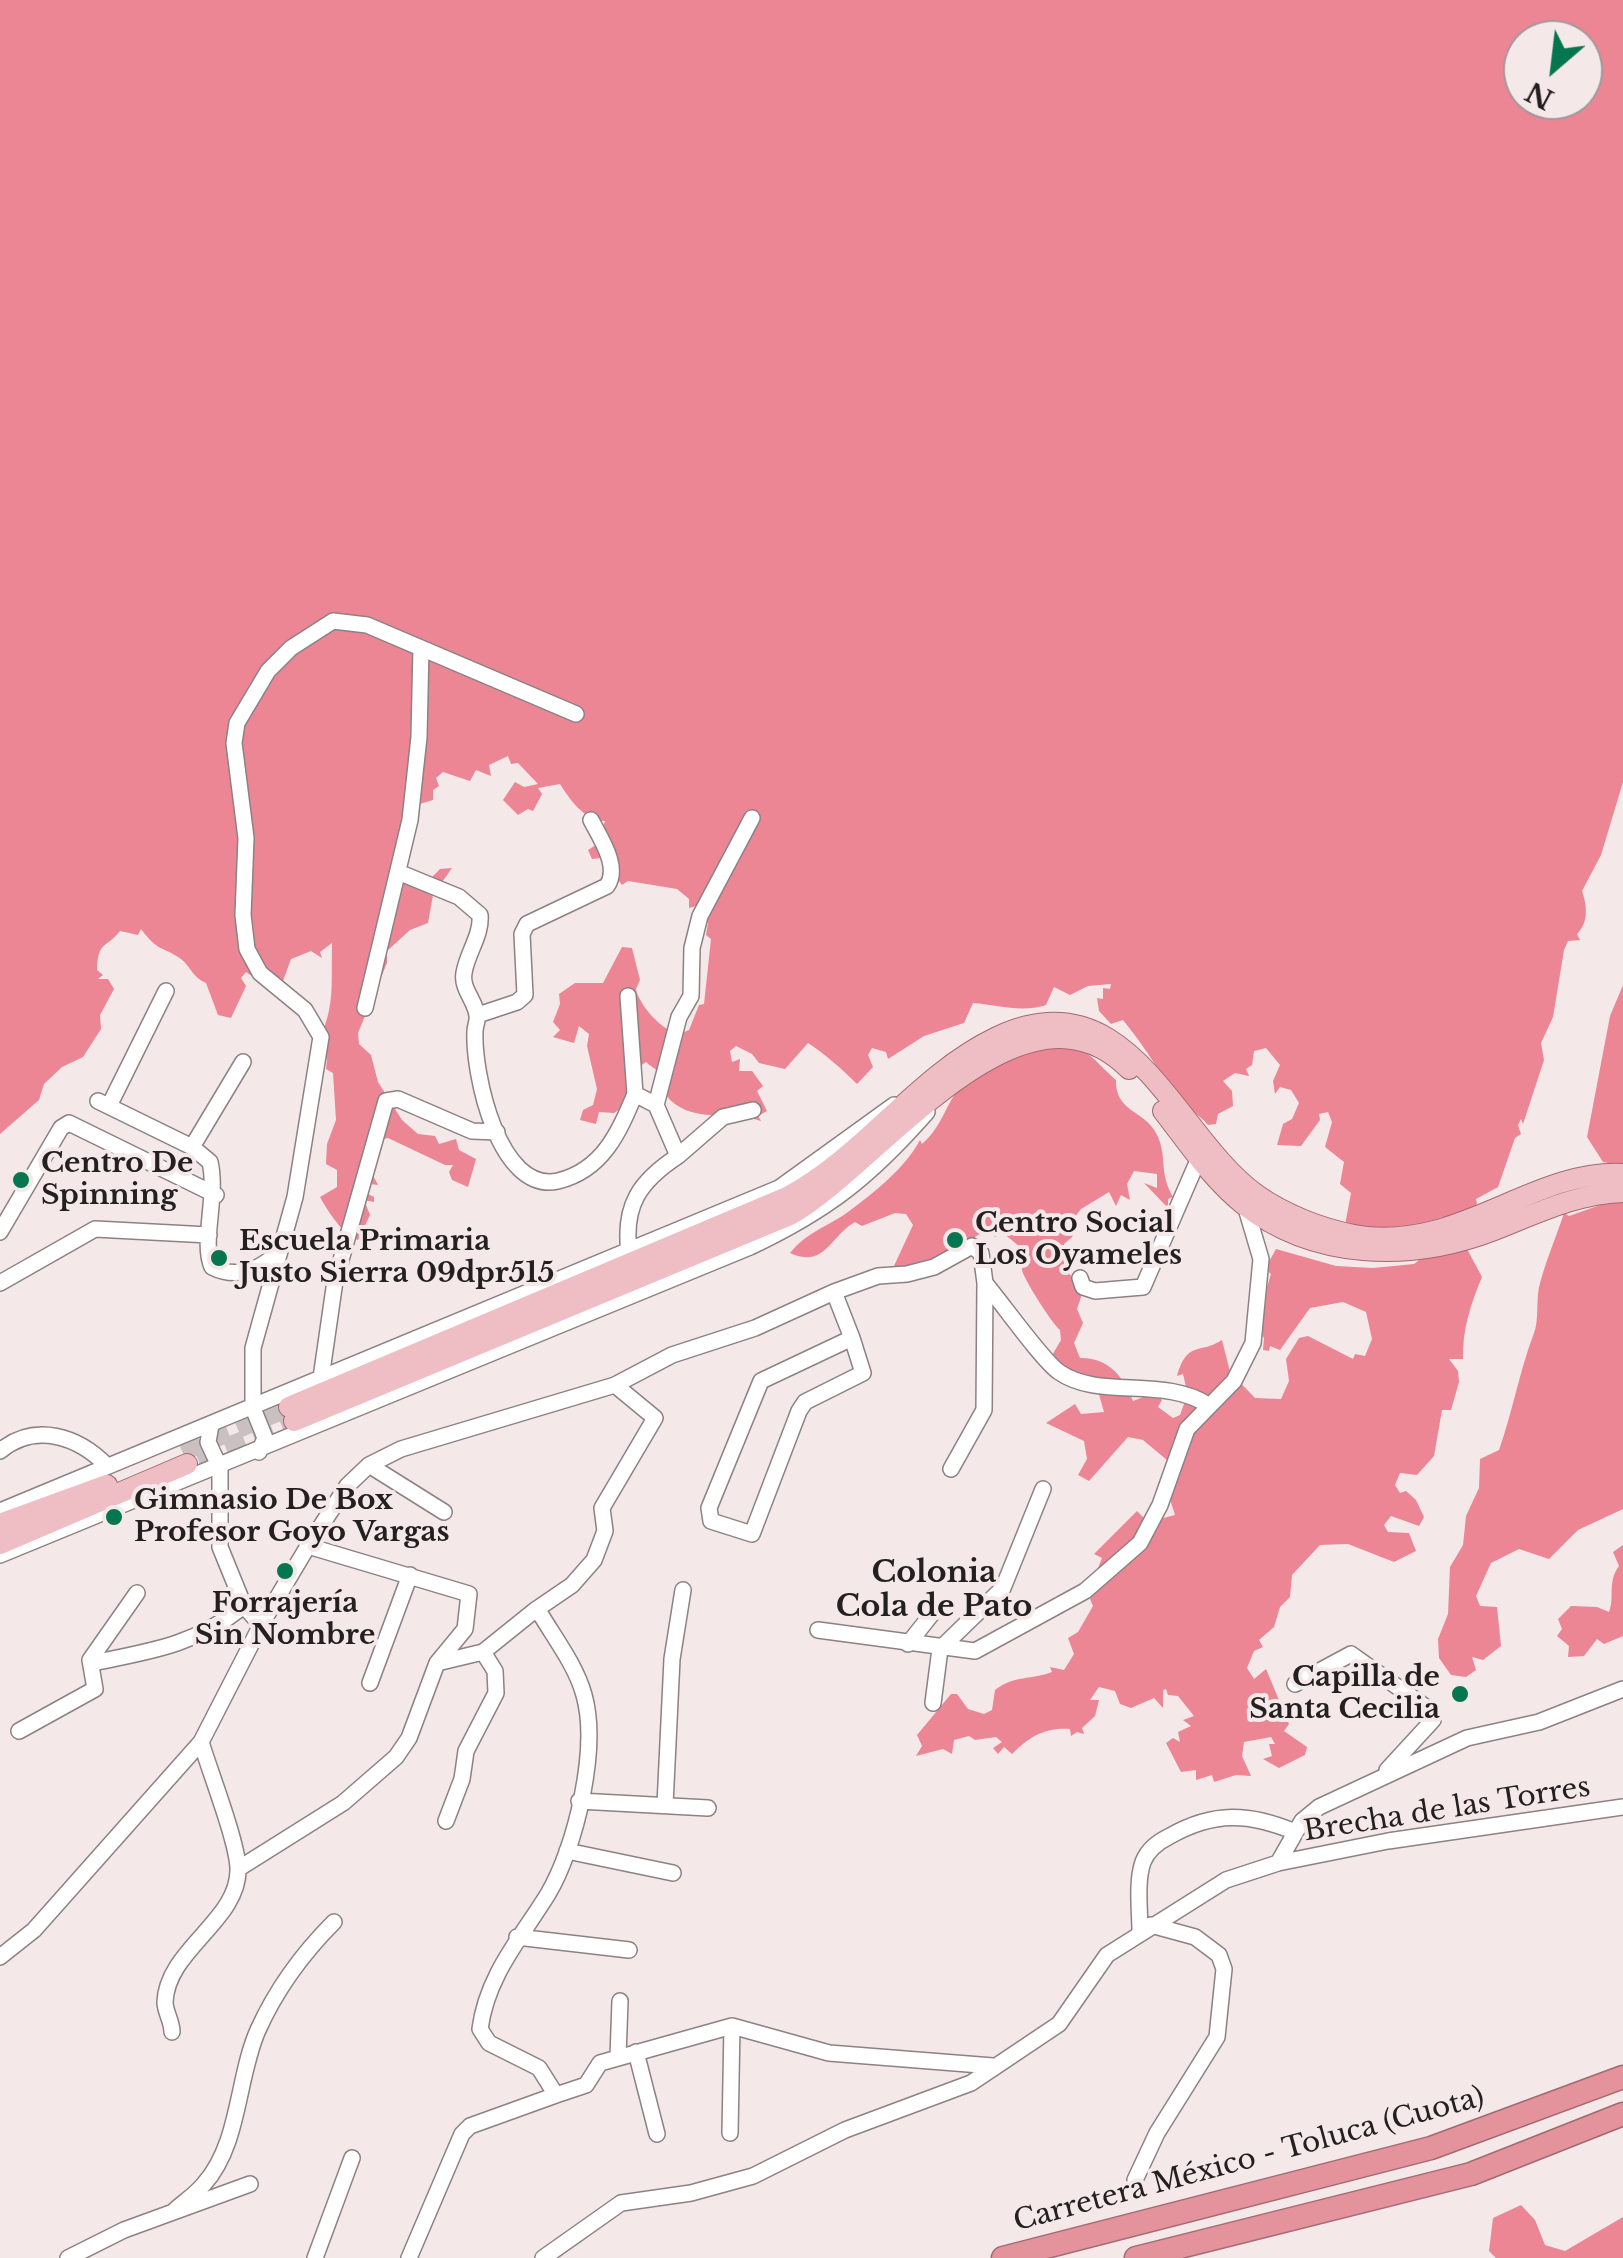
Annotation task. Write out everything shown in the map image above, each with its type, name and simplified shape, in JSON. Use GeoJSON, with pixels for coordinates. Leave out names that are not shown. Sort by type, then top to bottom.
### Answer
{"type":"FeatureCollection","features":[{"type":"Feature","properties":{"kind":"highway","name":"Carretera México - Toluca (Cuota)"},"geometry":{"type":"LineString","coordinates":[[1003,2258],[1431,2148],[1623,2077]]}},
{"type":"Feature","properties":{"kind":"highway"},"geometry":{"type":"LineString","coordinates":[[1136,2258],[1471,2174],[1623,2114]]}},
{"type":"Feature","properties":{"kind":"main road"},"geometry":{"type":"LineString","coordinates":[[1623,1174],[1574,1181],[1432,1233],[1372,1238],[1329,1229],[1257,1194],[1217,1156],[1134,1055],[1094,1032],[1058,1024],[1010,1032],[982,1044],[923,1088],[819,1177],[787,1197],[291,1414],[790,1215],[830,1190],[949,1086],[998,1052],[1028,1041],[1078,1042],[1124,1065],[1199,1158],[1245,1205],[1318,1242],[1399,1253],[1461,1242],[1579,1196],[1623,1192]]}},
{"type":"Feature","properties":{"kind":"main road"},"geometry":{"type":"LineString","coordinates":[[0,1524],[184,1457],[0,1544]]}},
{"type":"Feature","properties":{"kind":"street"},"geometry":{"type":"LineString","coordinates":[[259,1452],[265,1438],[253,1408],[252,1348],[295,1196],[321,1037],[305,1010],[260,972],[243,930],[246,864],[234,744],[238,724],[256,686],[308,637],[334,622],[350,620],[576,714]]}},
{"type":"Feature","properties":{"kind":"street"},"geometry":{"type":"LineString","coordinates":[[365,1008],[410,820],[419,737],[421,648]]}},
{"type":"Feature","properties":{"kind":"street"},"geometry":{"type":"LineString","coordinates":[[678,1156],[656,1105],[678,1017],[691,996],[692,948],[700,916],[752,818]]}},
{"type":"Feature","properties":{"kind":"street"},"geometry":{"type":"LineString","coordinates":[[478,1015],[518,1002],[525,995],[522,934],[527,924],[607,886],[612,879],[613,869],[591,820]]}},
{"type":"Feature","properties":{"kind":"street"},"geometry":{"type":"LineString","coordinates":[[398,872],[459,897],[480,915],[463,974],[478,1015],[474,1032],[480,1073],[497,1132],[515,1170],[531,1179],[557,1181],[603,1155],[635,1094],[628,996]]}},
{"type":"Feature","properties":{"kind":"street"},"geometry":{"type":"LineString","coordinates":[[166,990],[104,1104],[192,1147],[210,1162],[216,1195],[209,1263],[217,1270],[254,1270],[278,1252]]}},
{"type":"Feature","properties":{"kind":"street"},"geometry":{"type":"LineString","coordinates":[[192,1147],[243,1062]]}},
{"type":"Feature","properties":{"kind":"street"},"geometry":{"type":"LineString","coordinates":[[0,1555],[259,1452],[801,1222],[869,1174],[949,1086]]}},
{"type":"Feature","properties":{"kind":"street"},"geometry":{"type":"LineString","coordinates":[[0,1511],[780,1188],[862,1125],[923,1088]]}},
{"type":"Feature","properties":{"kind":"street"},"geometry":{"type":"LineString","coordinates":[[635,1094],[656,1105]]}},
{"type":"Feature","properties":{"kind":"street"},"geometry":{"type":"LineString","coordinates":[[321,1378],[334,1281],[386,1101],[398,1099],[472,1131],[497,1132]]}},
{"type":"Feature","properties":{"kind":"street"},"geometry":{"type":"LineString","coordinates":[[629,1252],[627,1225],[635,1193],[654,1172],[723,1117],[753,1110]]}},
{"type":"Feature","properties":{"kind":"street"},"geometry":{"type":"LineString","coordinates":[[0,1232],[63,1126],[69,1123],[216,1195]]}},
{"type":"Feature","properties":{"kind":"street"},"geometry":{"type":"LineString","coordinates":[[1080,1278],[1082,1287],[1090,1291],[1143,1287],[1199,1158]]}},
{"type":"Feature","properties":{"kind":"street"},"geometry":{"type":"LineString","coordinates":[[818,1630],[975,1652],[1085,1591],[1131,1551],[1148,1532],[1187,1429],[1234,1382],[1253,1344],[1261,1259],[1245,1205]]}},
{"type":"Feature","properties":{"kind":"street"},"geometry":{"type":"LineString","coordinates":[[0,1282],[95,1229],[209,1234]]}},
{"type":"Feature","properties":{"kind":"street"},"geometry":{"type":"LineString","coordinates":[[0,1958],[34,1930],[202,1742],[261,1625],[308,1546],[348,1486],[369,1464],[401,1448],[614,1385],[672,1355],[754,1328],[834,1292],[878,1276],[908,1274],[934,1266],[972,1246],[980,1253],[985,1283],[984,1410],[951,1469]]}},
{"type":"Feature","properties":{"kind":"street"},"geometry":{"type":"LineString","coordinates":[[985,1283],[1058,1372],[1086,1384],[1192,1394],[1208,1405]]}},
{"type":"Feature","properties":{"kind":"street"},"geometry":{"type":"LineString","coordinates":[[834,1292],[852,1338],[862,1373],[806,1402],[799,1411],[752,1534],[710,1521],[709,1508],[760,1381],[852,1338]]}},
{"type":"Feature","properties":{"kind":"street"},"geometry":{"type":"LineString","coordinates":[[437,1663],[483,1652],[572,1585],[594,1560],[605,1531],[602,1508],[655,1418],[614,1385]]}},
{"type":"Feature","properties":{"kind":"street"},"geometry":{"type":"LineString","coordinates":[[211,1425],[208,1442],[220,1468],[220,1547],[244,1606],[261,1625]]}},
{"type":"Feature","properties":{"kind":"street"},"geometry":{"type":"LineString","coordinates":[[0,1452],[19,1440],[63,1435],[80,1443],[106,1466]]}},
{"type":"Feature","properties":{"kind":"street"},"geometry":{"type":"LineString","coordinates":[[369,1464],[444,1512]]}},
{"type":"Feature","properties":{"kind":"street"},"geometry":{"type":"LineString","coordinates":[[932,1703],[940,1649],[1003,1588],[1043,1490]]}},
{"type":"Feature","properties":{"kind":"street"},"geometry":{"type":"LineString","coordinates":[[238,1869],[343,1803],[396,1757],[409,1738],[437,1663],[465,1629],[468,1594],[308,1546]]}},
{"type":"Feature","properties":{"kind":"street"},"geometry":{"type":"LineString","coordinates":[[370,1683],[410,1576]]}},
{"type":"Feature","properties":{"kind":"street"},"geometry":{"type":"LineString","coordinates":[[664,1805],[672,1659],[683,1590]]}},
{"type":"Feature","properties":{"kind":"street"},"geometry":{"type":"LineString","coordinates":[[19,1730],[96,1689],[92,1663],[136,1593]]}},
{"type":"Feature","properties":{"kind":"street"},"geometry":{"type":"LineString","coordinates":[[92,1663],[171,1648],[214,1630],[244,1606]]}},
{"type":"Feature","properties":{"kind":"street"},"geometry":{"type":"LineString","coordinates":[[908,1644],[935,1610]]}},
{"type":"Feature","properties":{"kind":"street"},"geometry":{"type":"LineString","coordinates":[[534,1611],[570,1663],[584,1695],[590,1746],[567,1851],[551,1888],[500,1967],[480,2029],[489,2044],[539,2068],[556,2095]]}},
{"type":"Feature","properties":{"kind":"street"},"geometry":{"type":"LineString","coordinates":[[446,1821],[462,1780],[466,1751],[496,1693],[495,1671],[483,1652]]}},
{"type":"Feature","properties":{"kind":"street"},"geometry":{"type":"LineString","coordinates":[[1295,1684],[1351,1654],[1430,1710],[1434,1720],[1427,1730],[1380,1777]]}},
{"type":"Feature","properties":{"kind":"street","name":"Brecha de las Torres"},"geometry":{"type":"LineString","coordinates":[[1278,1863],[1311,1812],[1380,1777],[1466,1738],[1539,1722],[1623,1689]]}},
{"type":"Feature","properties":{"kind":"street"},"geometry":{"type":"LineString","coordinates":[[172,2032],[165,2002],[176,1974],[195,1941],[229,1902],[238,1869],[202,1742]]}},
{"type":"Feature","properties":{"kind":"street"},"geometry":{"type":"LineString","coordinates":[[579,1802],[708,1808]]}},
{"type":"Feature","properties":{"kind":"street","name":"Brecha de las Torres"},"geometry":{"type":"LineString","coordinates":[[543,2258],[621,2203],[691,2193],[753,2176],[876,2117],[949,2094],[1059,2024],[1099,1963],[1226,1880],[1278,1863],[1388,1841],[1623,1807]]}},
{"type":"Feature","properties":{"kind":"street"},"geometry":{"type":"LineString","coordinates":[[1135,2180],[1157,2134],[1217,2037],[1224,1970],[1219,1955],[1195,1937],[1146,1929],[1142,1868],[1152,1847],[1200,1821],[1237,1815],[1267,1820],[1295,1832]]}},
{"type":"Feature","properties":{"kind":"street"},"geometry":{"type":"LineString","coordinates":[[567,1851],[673,1873]]}},
{"type":"Feature","properties":{"kind":"street"},"geometry":{"type":"LineString","coordinates":[[175,2210],[206,2182],[232,2122],[257,2032],[310,1947],[334,1922]]}},
{"type":"Feature","properties":{"kind":"street"},"geometry":{"type":"LineString","coordinates":[[517,1937],[629,1950]]}},
{"type":"Feature","properties":{"kind":"street"},"geometry":{"type":"LineString","coordinates":[[618,2056],[620,2001]]}},
{"type":"Feature","properties":{"kind":"street"},"geometry":{"type":"LineString","coordinates":[[730,2133],[732,2026]]}},
{"type":"Feature","properties":{"kind":"street"},"geometry":{"type":"LineString","coordinates":[[409,2258],[462,2134],[470,2126],[586,2085],[600,2063],[618,2056],[732,2026],[829,2053],[993,2066]]}},
{"type":"Feature","properties":{"kind":"street"},"geometry":{"type":"LineString","coordinates":[[636,2052],[657,2134]]}},
{"type":"Feature","properties":{"kind":"street"},"geometry":{"type":"LineString","coordinates":[[315,2258],[352,2158]]}},
{"type":"Feature","properties":{"kind":"street"},"geometry":{"type":"LineString","coordinates":[[68,2258],[175,2210],[250,2184]]}},
{"type":"Feature","properties":{"kind":"shaded area"},"geometry":{"type":"Polygon","coordinates":[[[0,0],[1623,0],[1623,782],[1601,855],[1582,891],[1586,914],[1577,934],[1580,940],[1568,941],[1564,950],[1553,1017],[1541,1043],[1544,1060],[1523,1124],[1521,1119],[1518,1125],[1521,1134],[1515,1138],[1498,1187],[1476,1199],[1477,1204],[1460,1218],[1442,1217],[1402,1231],[1345,1225],[1351,1193],[1340,1184],[1344,1162],[1325,1147],[1332,1122],[1328,1112],[1319,1114],[1320,1120],[1301,1146],[1277,1145],[1283,1124],[1292,1119],[1299,1103],[1291,1090],[1280,1087],[1275,1094],[1273,1081],[1280,1065],[1266,1048],[1254,1051],[1252,1065],[1246,1069],[1249,1076],[1235,1073],[1223,1081],[1232,1091],[1233,1106],[1218,1114],[1216,1124],[1208,1125],[1173,1093],[1123,1020],[1111,1024],[1099,1011],[1097,998],[1103,999],[1103,988],[1110,989],[1111,984],[1088,986],[1070,995],[1054,987],[1046,1005],[1037,1007],[973,1003],[964,1023],[924,1036],[888,1059],[886,1052],[872,1048],[868,1055],[873,1067],[857,1084],[808,1043],[785,1069],[759,1063],[752,1054],[736,1046],[730,1051],[732,1062],[740,1059],[739,1071],[752,1071],[763,1086],[757,1091],[767,1111],[758,1116],[761,1121],[702,1114],[680,1107],[667,1097],[660,1075],[646,1062],[632,1072],[629,1103],[614,1113],[599,1112],[596,1124],[580,1120],[583,1110],[593,1105],[597,1089],[587,1046],[589,1034],[579,1026],[574,1043],[553,1037],[560,1030],[553,1022],[560,1004],[559,994],[575,983],[603,983],[622,947],[632,948],[640,980],[636,989],[646,1009],[672,1032],[689,1030],[699,1005],[704,1004],[711,939],[706,935],[708,923],[696,906],[689,908],[689,899],[677,889],[628,881],[622,885],[602,858],[592,859],[588,850],[596,845],[605,821],[585,814],[560,784],[538,788],[542,794],[533,811],[528,809],[518,815],[503,800],[515,782],[524,787],[538,784],[518,763],[511,764],[508,756],[489,765],[491,776],[476,770],[470,781],[443,772],[436,778],[439,786],[433,790],[433,800],[413,806],[395,862],[429,880],[440,869],[452,868],[433,895],[428,923],[410,930],[387,951],[387,963],[358,1033],[359,1044],[371,1055],[378,1082],[402,1120],[418,1134],[435,1136],[439,1144],[456,1139],[459,1150],[476,1159],[468,1187],[452,1180],[449,1172],[453,1165],[445,1165],[388,1138],[380,1140],[369,1168],[378,1185],[370,1184],[366,1193],[374,1197],[374,1202],[364,1200],[370,1215],[358,1240],[341,1228],[320,1197],[337,1187],[337,1170],[326,1164],[327,1144],[336,1120],[333,1073],[326,1069],[327,1059],[314,1052],[329,1010],[332,943],[320,952],[322,958],[311,951],[291,959],[283,981],[271,989],[246,972],[241,978],[246,986],[231,1018],[218,1015],[206,983],[181,959],[156,945],[141,929],[138,935],[120,931],[101,949],[98,960],[97,970],[103,975],[98,979],[108,979],[114,989],[100,1015],[101,1029],[83,1057],[62,1067],[44,1084],[39,1100],[0,1134],[0,0]]]}},
{"type":"Feature","properties":{"kind":"shaded area"},"geometry":{"type":"Polygon","coordinates":[[[1623,985],[1623,1166],[1603,1162],[1587,1137],[1610,1016],[1623,985]]]}},
{"type":"Feature","properties":{"kind":"shaded area"},"geometry":{"type":"Polygon","coordinates":[[[1049,1043],[1088,1054],[1116,1080],[1120,1099],[1151,1125],[1162,1149],[1173,1197],[1168,1199],[1168,1208],[1144,1183],[1157,1188],[1157,1174],[1134,1171],[1127,1184],[1130,1200],[1121,1195],[1116,1206],[1109,1192],[1081,1209],[1074,1218],[1078,1221],[1072,1237],[1064,1244],[1064,1267],[1083,1291],[1077,1309],[1083,1323],[1074,1343],[1080,1358],[1099,1361],[1114,1370],[1133,1401],[1154,1393],[1162,1400],[1158,1407],[1173,1418],[1180,1415],[1184,1404],[1190,1404],[1183,1374],[1177,1376],[1185,1357],[1222,1340],[1230,1372],[1255,1398],[1281,1399],[1289,1381],[1286,1359],[1299,1338],[1308,1336],[1353,1359],[1355,1354],[1365,1356],[1372,1339],[1366,1312],[1343,1302],[1310,1308],[1280,1350],[1270,1346],[1269,1351],[1263,1350],[1264,1338],[1256,1323],[1271,1274],[1265,1269],[1276,1249],[1336,1266],[1373,1268],[1414,1264],[1428,1253],[1466,1247],[1482,1277],[1468,1317],[1463,1359],[1449,1359],[1458,1371],[1459,1382],[1451,1410],[1442,1410],[1434,1456],[1417,1475],[1400,1473],[1395,1485],[1400,1493],[1406,1491],[1416,1500],[1424,1517],[1419,1526],[1391,1516],[1384,1525],[1388,1532],[1409,1533],[1416,1551],[1394,1562],[1348,1544],[1320,1545],[1292,1575],[1290,1597],[1280,1607],[1274,1627],[1259,1640],[1263,1647],[1254,1651],[1247,1668],[1254,1679],[1266,1669],[1289,1724],[1284,1731],[1307,1747],[1305,1755],[1279,1768],[1263,1759],[1272,1756],[1269,1744],[1275,1744],[1271,1737],[1244,1742],[1242,1756],[1251,1776],[1236,1775],[1214,1782],[1212,1775],[1196,1780],[1196,1770],[1181,1772],[1166,1743],[1173,1738],[1180,1742],[1178,1732],[1191,1726],[1183,1720],[1194,1716],[1178,1696],[1168,1695],[1166,1689],[1163,1708],[1154,1698],[1131,1708],[1120,1704],[1115,1691],[1099,1687],[1090,1700],[1099,1700],[1095,1716],[1082,1728],[1084,1734],[1077,1732],[1071,1736],[1070,1729],[1045,1732],[1012,1754],[1004,1747],[998,1754],[993,1748],[1002,1742],[996,1737],[975,1740],[969,1736],[954,1740],[952,1754],[943,1749],[916,1756],[922,1746],[917,1735],[951,1694],[957,1694],[968,1709],[984,1714],[992,1710],[995,1690],[1002,1685],[1052,1672],[1050,1667],[1064,1670],[1074,1654],[1068,1638],[1078,1632],[1093,1606],[1088,1594],[1102,1558],[1094,1554],[1137,1511],[1148,1522],[1175,1515],[1168,1493],[1173,1465],[1143,1440],[1128,1437],[1089,1481],[1078,1475],[1087,1459],[1084,1441],[1046,1423],[1075,1404],[1081,1414],[1104,1412],[1098,1391],[1051,1357],[1061,1340],[1060,1330],[1024,1275],[1020,1247],[1002,1232],[995,1237],[989,1228],[930,1266],[893,1268],[913,1225],[906,1214],[895,1213],[862,1226],[855,1222],[819,1254],[802,1257],[790,1253],[888,1179],[920,1140],[922,1144],[932,1133],[953,1097],[974,1074],[1049,1043]]]}},
{"type":"Feature","properties":{"kind":"shaded area"},"geometry":{"type":"Polygon","coordinates":[[[1623,1197],[1623,1509],[1578,1530],[1549,1559],[1519,1549],[1491,1563],[1476,1596],[1480,1606],[1497,1607],[1501,1646],[1483,1660],[1472,1657],[1476,1670],[1466,1677],[1451,1675],[1439,1658],[1438,1639],[1448,1614],[1450,1567],[1463,1545],[1466,1516],[1479,1488],[1480,1459],[1499,1450],[1504,1435],[1536,1328],[1541,1278],[1564,1213],[1569,1216],[1623,1197]]]}},
{"type":"Feature","properties":{"kind":"shaded area"},"geometry":{"type":"Polygon","coordinates":[[[1623,1545],[1623,1636],[1604,1644],[1597,1639],[1584,1656],[1568,1657],[1569,1646],[1557,1636],[1562,1629],[1558,1619],[1571,1606],[1597,1607],[1609,1612],[1613,1578],[1619,1566],[1613,1552],[1623,1545]]]}},
{"type":"Feature","properties":{"kind":"shaded area"},"geometry":{"type":"Polygon","coordinates":[[[1521,2205],[1535,2220],[1545,2245],[1565,2251],[1623,2217],[1623,2258],[1496,2258],[1489,2251],[1493,2218],[1521,2205]]]}},
{"type":"Feature","properties":{"kind":"tunnel"},"geometry":{"type":"LineString","coordinates":[[182,1451],[289,1407]]}},
{"type":"Feature","properties":{"kind":"tunnel"},"geometry":{"type":"LineString","coordinates":[[198,1459],[294,1421]]}},
{"type":"Feature","properties":{"kind":"place","name":"Centro De Spinning"},"geometry":{"type":"Point","coordinates":[21,1180]}},
{"type":"Feature","properties":{"kind":"place","name":"Centro Social Los Oyameles"},"geometry":{"type":"Point","coordinates":[955,1240]}},
{"type":"Feature","properties":{"kind":"place","name":"Escuela Primaria Justo Sierra 09dpr515"},"geometry":{"type":"Point","coordinates":[219,1258]}},
{"type":"Feature","properties":{"kind":"place","name":"Gimnasio De Box Profesor Goyo Vargas"},"geometry":{"type":"Point","coordinates":[114,1517]}},
{"type":"Feature","properties":{"kind":"place","name":"Forrajería Sin Nombre"},"geometry":{"type":"Point","coordinates":[285,1571]}},
{"type":"Feature","properties":{"kind":"place","name":"Capilla de Santa Cecilia"},"geometry":{"type":"Point","coordinates":[1460,1694]}},
{"type":"Feature","properties":{"kind":"district","name":"Colonia Cola de Pato"},"geometry":{"type":"Point","coordinates":[934,1591]}}]}
